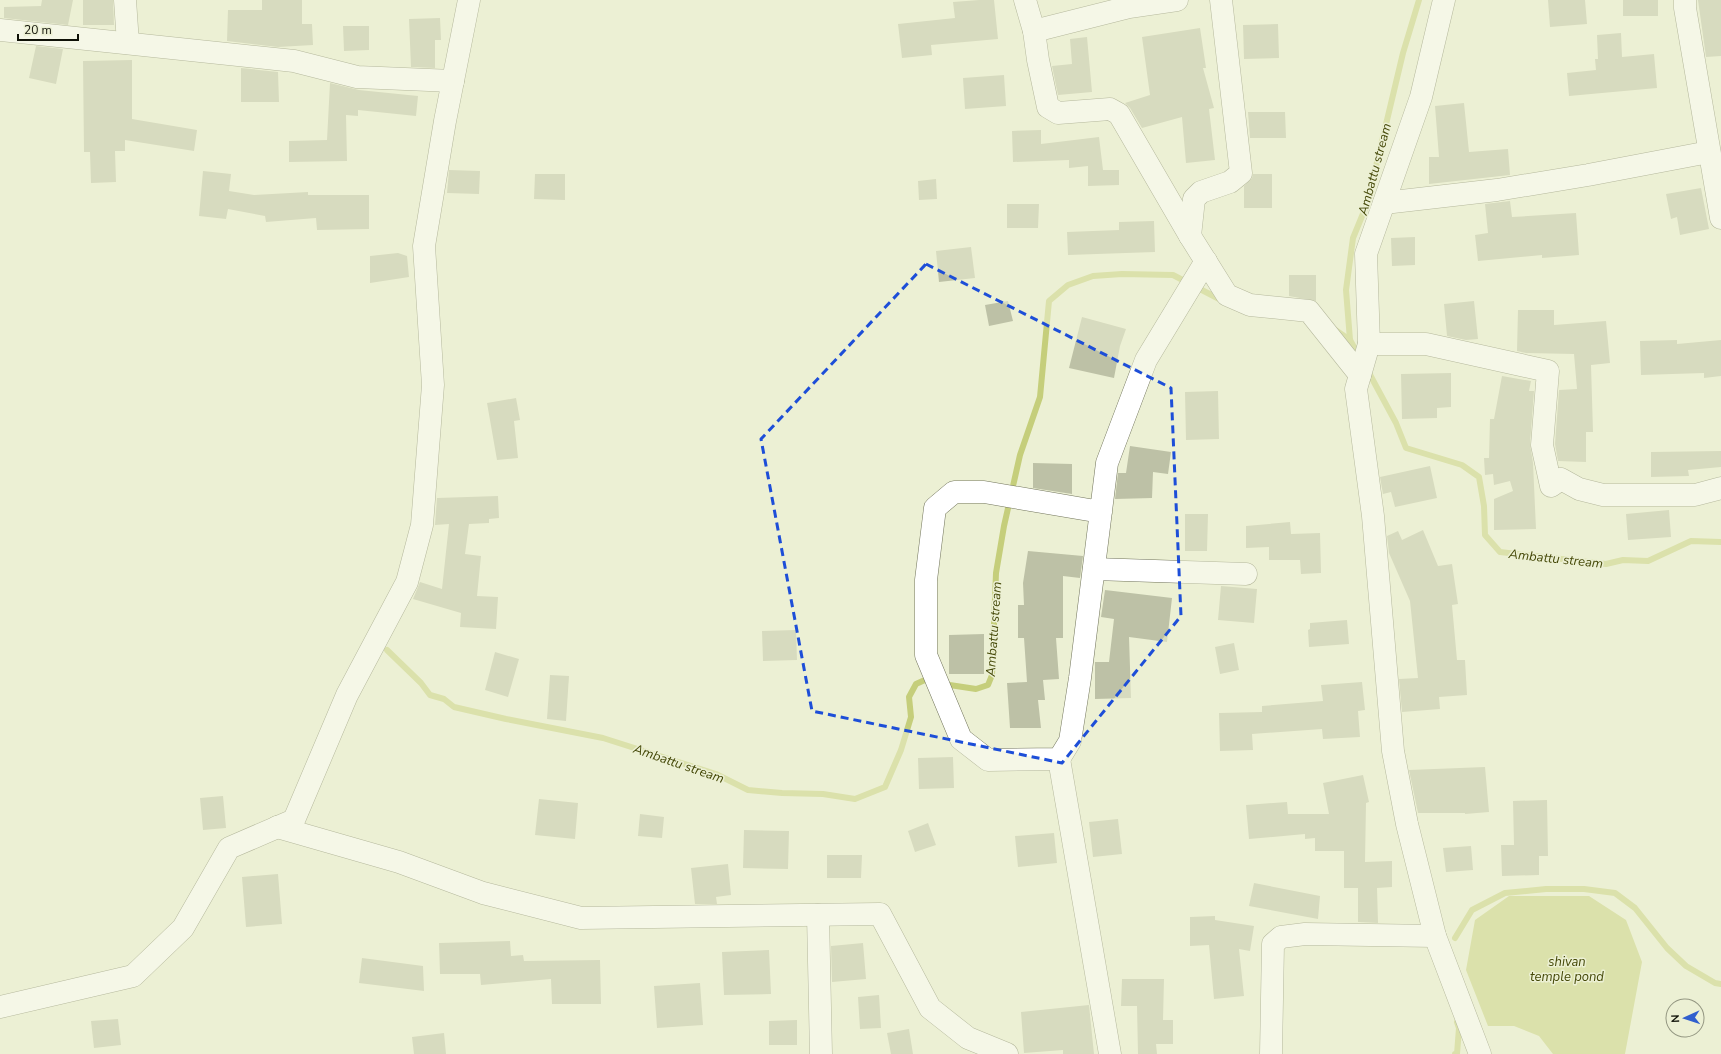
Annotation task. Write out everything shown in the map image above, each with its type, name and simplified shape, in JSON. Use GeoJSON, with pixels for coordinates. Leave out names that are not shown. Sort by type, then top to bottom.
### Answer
{"type":"FeatureCollection","features":[{"type":"Feature","properties":{"kind":"street"},"geometry":{"type":"LineString","coordinates":[[125,0],[128,43]]}},
{"type":"Feature","properties":{"kind":"street"},"geometry":{"type":"LineString","coordinates":[[0,1008],[132,976],[183,928],[229,848],[294,820],[347,695],[407,582],[422,525],[433,385],[424,246],[453,81],[470,0]]}},
{"type":"Feature","properties":{"kind":"street"},"geometry":{"type":"LineString","coordinates":[[1025,0],[1034,31],[1038,60],[1048,107],[1058,113],[1110,109],[1119,114],[1190,236]]}},
{"type":"Feature","properties":{"kind":"street"},"geometry":{"type":"LineString","coordinates":[[1034,31],[1129,7],[1177,0]]}},
{"type":"Feature","properties":{"kind":"street"},"geometry":{"type":"LineString","coordinates":[[1110,1054],[1059,759],[1070,741],[1107,463],[1146,360],[1198,275],[1190,236],[1194,199],[1201,192],[1230,182],[1241,173],[1221,0]]}},
{"type":"Feature","properties":{"kind":"street"},"geometry":{"type":"LineString","coordinates":[[1444,0],[1422,97],[1366,254],[1369,346],[1356,389],[1373,516],[1393,751],[1408,824],[1435,936],[1480,1054]]}},
{"type":"Feature","properties":{"kind":"street"},"geometry":{"type":"LineString","coordinates":[[1685,0],[1685,8],[1721,218]]}},
{"type":"Feature","properties":{"kind":"street"},"geometry":{"type":"LineString","coordinates":[[0,30],[294,62],[357,77],[453,81]]}},
{"type":"Feature","properties":{"kind":"street"},"geometry":{"type":"LineString","coordinates":[[1384,202],[1497,190],[1709,152]]}},
{"type":"Feature","properties":{"kind":"street"},"geometry":{"type":"LineString","coordinates":[[1198,275],[1227,295],[1250,305],[1309,310],[1360,374]]}},
{"type":"Feature","properties":{"kind":"street"},"geometry":{"type":"LineString","coordinates":[[1369,346],[1426,344],[1548,371],[1542,445],[1551,486],[1561,479],[1579,489],[1603,495],[1695,495],[1721,488]]}},
{"type":"Feature","properties":{"kind":"street"},"geometry":{"type":"LineString","coordinates":[[1059,759],[988,760],[961,739],[926,655],[926,580],[934,508],[954,492],[998,495],[1101,512]]}},
{"type":"Feature","properties":{"kind":"street"},"geometry":{"type":"LineString","coordinates":[[1094,569],[1246,574]]}},
{"type":"Feature","properties":{"kind":"street"},"geometry":{"type":"LineString","coordinates":[[277,827],[399,862],[483,893],[581,918],[880,914],[930,1008],[968,1038],[1007,1054]]}},
{"type":"Feature","properties":{"kind":"street"},"geometry":{"type":"LineString","coordinates":[[818,915],[821,1054]]}},
{"type":"Feature","properties":{"kind":"street"},"geometry":{"type":"LineString","coordinates":[[1271,1054],[1273,944],[1281,937],[1305,934],[1435,936]]}},
{"type":"Feature","properties":{"kind":"highlighted area"},"geometry":{"type":"Polygon","coordinates":[[[926,264],[1171,388],[1181,616],[1062,763],[812,711],[761,439],[926,264]]]}},
{"type":"Feature","properties":{"kind":"water","name":"shivan temple pond"},"geometry":{"type":"Polygon","coordinates":[[[1509,896],[1589,896],[1626,920],[1642,962],[1625,1054],[1553,1054],[1539,1036],[1514,1026],[1488,1026],[1466,970],[1475,920],[1509,896]]]}},
{"type":"Feature","properties":{"kind":"building"},"geometry":{"type":"Polygon","coordinates":[[[42,0],[73,0],[68,25],[4,18],[4,7],[41,6],[42,0]]]}},
{"type":"Feature","properties":{"kind":"building"},"geometry":{"type":"Polygon","coordinates":[[[83,0],[113,0],[114,25],[83,25],[83,0]]]}},
{"type":"Feature","properties":{"kind":"building"},"geometry":{"type":"Polygon","coordinates":[[[262,0],[302,0],[302,24],[312,24],[313,45],[278,47],[227,41],[228,10],[262,10],[262,0]]]}},
{"type":"Feature","properties":{"kind":"building"},"geometry":{"type":"Polygon","coordinates":[[[994,0],[998,39],[931,45],[932,55],[902,58],[898,24],[955,18],[953,2],[994,0]]]}},
{"type":"Feature","properties":{"kind":"building"},"geometry":{"type":"Polygon","coordinates":[[[1548,0],[1585,0],[1587,24],[1550,27],[1548,0]]]}},
{"type":"Feature","properties":{"kind":"building"},"geometry":{"type":"Polygon","coordinates":[[[1623,0],[1658,0],[1658,16],[1623,16],[1623,0]]]}},
{"type":"Feature","properties":{"kind":"building"},"geometry":{"type":"Polygon","coordinates":[[[1698,0],[1721,0],[1721,56],[1706,57],[1698,0]]]}},
{"type":"Feature","properties":{"kind":"building"},"geometry":{"type":"Polygon","coordinates":[[[440,18],[441,40],[435,40],[435,68],[411,67],[409,19],[440,18]]]}},
{"type":"Feature","properties":{"kind":"building"},"geometry":{"type":"Polygon","coordinates":[[[1278,24],[1279,58],[1244,59],[1243,25],[1278,24]]]}},
{"type":"Feature","properties":{"kind":"building"},"geometry":{"type":"Polygon","coordinates":[[[343,26],[369,26],[369,50],[344,51],[343,26]]]}},
{"type":"Feature","properties":{"kind":"building"},"geometry":{"type":"Polygon","coordinates":[[[1200,28],[1206,68],[1203,68],[1214,108],[1209,109],[1215,160],[1186,163],[1182,117],[1142,128],[1130,108],[1125,103],[1150,95],[1142,37],[1200,28]]]}},
{"type":"Feature","properties":{"kind":"building"},"geometry":{"type":"Polygon","coordinates":[[[1621,33],[1622,57],[1654,54],[1657,88],[1569,96],[1567,73],[1596,70],[1595,59],[1598,59],[1597,35],[1621,33]]]}},
{"type":"Feature","properties":{"kind":"building"},"geometry":{"type":"Polygon","coordinates":[[[1087,37],[1092,92],[1058,95],[1052,66],[1072,64],[1070,39],[1087,37]]]}},
{"type":"Feature","properties":{"kind":"building"},"geometry":{"type":"Polygon","coordinates":[[[36,46],[63,49],[56,84],[29,78],[36,46]]]}},
{"type":"Feature","properties":{"kind":"building"},"geometry":{"type":"Polygon","coordinates":[[[132,60],[132,119],[197,130],[194,151],[125,140],[125,151],[115,151],[116,182],[91,183],[90,152],[84,152],[83,61],[132,60]]]}},
{"type":"Feature","properties":{"kind":"building"},"geometry":{"type":"Polygon","coordinates":[[[241,68],[278,72],[279,102],[241,102],[241,68]]]}},
{"type":"Feature","properties":{"kind":"building"},"geometry":{"type":"Polygon","coordinates":[[[1004,75],[1006,106],[965,109],[963,78],[1004,75]]]}},
{"type":"Feature","properties":{"kind":"building"},"geometry":{"type":"Polygon","coordinates":[[[330,83],[359,90],[418,96],[416,116],[358,110],[358,116],[346,115],[347,161],[289,162],[289,141],[327,140],[330,83]]]}},
{"type":"Feature","properties":{"kind":"building"},"geometry":{"type":"Polygon","coordinates":[[[1464,103],[1469,152],[1508,149],[1510,175],[1429,184],[1429,157],[1439,157],[1435,106],[1464,103]]]}},
{"type":"Feature","properties":{"kind":"building"},"geometry":{"type":"Polygon","coordinates":[[[1248,112],[1285,112],[1286,138],[1250,138],[1248,112]]]}},
{"type":"Feature","properties":{"kind":"building"},"geometry":{"type":"Polygon","coordinates":[[[1041,130],[1041,144],[1099,137],[1103,170],[1119,170],[1119,185],[1088,186],[1088,166],[1069,168],[1069,160],[1013,162],[1012,131],[1041,130]]]}},
{"type":"Feature","properties":{"kind":"building"},"geometry":{"type":"Polygon","coordinates":[[[449,170],[480,171],[479,194],[447,193],[449,170]]]}},
{"type":"Feature","properties":{"kind":"building"},"geometry":{"type":"Polygon","coordinates":[[[203,171],[231,174],[229,191],[254,195],[308,192],[308,195],[369,195],[369,229],[317,230],[316,218],[266,222],[265,216],[228,209],[226,219],[199,216],[203,171]]]}},
{"type":"Feature","properties":{"kind":"building"},"geometry":{"type":"Polygon","coordinates":[[[535,174],[565,174],[565,200],[534,199],[535,174]]]}},
{"type":"Feature","properties":{"kind":"building"},"geometry":{"type":"Polygon","coordinates":[[[1253,174],[1272,174],[1272,208],[1244,208],[1244,186],[1252,178],[1253,174]]]}},
{"type":"Feature","properties":{"kind":"building"},"geometry":{"type":"Polygon","coordinates":[[[936,179],[937,199],[919,200],[918,181],[936,179]]]}},
{"type":"Feature","properties":{"kind":"building"},"geometry":{"type":"Polygon","coordinates":[[[1701,188],[1709,229],[1680,235],[1677,217],[1671,219],[1666,194],[1701,188]]]}},
{"type":"Feature","properties":{"kind":"building"},"geometry":{"type":"Polygon","coordinates":[[[1510,201],[1512,217],[1576,213],[1579,255],[1542,258],[1542,255],[1478,261],[1475,235],[1488,233],[1485,204],[1510,201]]]}},
{"type":"Feature","properties":{"kind":"building"},"geometry":{"type":"Polygon","coordinates":[[[1007,204],[1039,204],[1038,228],[1007,228],[1007,204]]]}},
{"type":"Feature","properties":{"kind":"building"},"geometry":{"type":"Polygon","coordinates":[[[1154,221],[1155,252],[1068,255],[1067,232],[1119,230],[1119,222],[1154,221]]]}},
{"type":"Feature","properties":{"kind":"building"},"geometry":{"type":"Polygon","coordinates":[[[1415,237],[1415,265],[1392,266],[1391,238],[1415,237]]]}},
{"type":"Feature","properties":{"kind":"building"},"geometry":{"type":"Polygon","coordinates":[[[971,247],[975,278],[939,282],[936,251],[971,247]]]}},
{"type":"Feature","properties":{"kind":"building"},"geometry":{"type":"Polygon","coordinates":[[[398,253],[407,256],[409,277],[370,283],[370,256],[398,253]]]}},
{"type":"Feature","properties":{"kind":"building"},"geometry":{"type":"Polygon","coordinates":[[[1289,275],[1316,275],[1316,301],[1289,296],[1289,275]]]}},
{"type":"Feature","properties":{"kind":"building"},"geometry":{"type":"Polygon","coordinates":[[[1008,301],[1013,321],[989,326],[985,305],[1008,301]]]}},
{"type":"Feature","properties":{"kind":"building"},"geometry":{"type":"Polygon","coordinates":[[[1474,301],[1478,339],[1466,340],[1447,336],[1444,304],[1474,301]]]}},
{"type":"Feature","properties":{"kind":"building"},"geometry":{"type":"Polygon","coordinates":[[[1518,310],[1554,310],[1554,325],[1606,321],[1610,363],[1591,365],[1593,432],[1586,432],[1586,462],[1558,461],[1555,444],[1559,390],[1577,389],[1574,354],[1526,353],[1517,351],[1518,310]]]}},
{"type":"Feature","properties":{"kind":"building"},"geometry":{"type":"Polygon","coordinates":[[[1082,317],[1126,329],[1120,346],[1114,378],[1069,368],[1082,317]]]}},
{"type":"Feature","properties":{"kind":"building"},"geometry":{"type":"Polygon","coordinates":[[[1677,340],[1677,344],[1721,340],[1721,376],[1704,378],[1704,373],[1641,375],[1640,341],[1677,340]]]}},
{"type":"Feature","properties":{"kind":"building"},"geometry":{"type":"Polygon","coordinates":[[[1451,373],[1451,407],[1437,408],[1437,418],[1402,419],[1401,374],[1451,373]]]}},
{"type":"Feature","properties":{"kind":"building"},"geometry":{"type":"Polygon","coordinates":[[[1502,376],[1531,381],[1529,391],[1534,391],[1530,444],[1533,463],[1536,529],[1494,530],[1494,499],[1513,491],[1510,481],[1494,485],[1493,474],[1485,475],[1484,458],[1489,458],[1490,419],[1494,419],[1502,376]]]}},
{"type":"Feature","properties":{"kind":"building"},"geometry":{"type":"Polygon","coordinates":[[[1218,391],[1219,439],[1186,440],[1185,392],[1218,391]]]}},
{"type":"Feature","properties":{"kind":"building"},"geometry":{"type":"Polygon","coordinates":[[[516,398],[520,420],[514,421],[518,458],[497,460],[487,403],[516,398]]]}},
{"type":"Feature","properties":{"kind":"building"},"geometry":{"type":"Polygon","coordinates":[[[1130,446],[1171,452],[1168,474],[1153,472],[1152,498],[1115,499],[1118,473],[1126,473],[1130,446]]]}},
{"type":"Feature","properties":{"kind":"building"},"geometry":{"type":"Polygon","coordinates":[[[1721,451],[1721,467],[1688,470],[1689,476],[1651,477],[1651,452],[1721,451]]]}},
{"type":"Feature","properties":{"kind":"building"},"geometry":{"type":"Polygon","coordinates":[[[1033,463],[1072,464],[1072,494],[1033,488],[1033,463]]]}},
{"type":"Feature","properties":{"kind":"building"},"geometry":{"type":"Polygon","coordinates":[[[1430,466],[1437,498],[1395,507],[1391,492],[1383,494],[1380,477],[1430,466]]]}},
{"type":"Feature","properties":{"kind":"building"},"geometry":{"type":"Polygon","coordinates":[[[498,496],[499,518],[489,519],[489,523],[469,524],[465,554],[481,556],[477,596],[498,597],[496,629],[460,627],[461,613],[413,599],[420,582],[442,589],[449,524],[435,525],[437,498],[498,496]]]}},
{"type":"Feature","properties":{"kind":"building"},"geometry":{"type":"Polygon","coordinates":[[[1669,510],[1671,537],[1628,540],[1626,514],[1669,510]]]}},
{"type":"Feature","properties":{"kind":"building"},"geometry":{"type":"Polygon","coordinates":[[[1185,514],[1208,514],[1207,551],[1185,551],[1185,514]]]}},
{"type":"Feature","properties":{"kind":"building"},"geometry":{"type":"Polygon","coordinates":[[[1290,522],[1291,534],[1320,533],[1321,573],[1301,574],[1300,560],[1269,560],[1269,547],[1246,548],[1246,526],[1290,522]]]}},
{"type":"Feature","properties":{"kind":"building"},"geometry":{"type":"Polygon","coordinates":[[[1423,530],[1438,566],[1452,564],[1458,604],[1452,605],[1457,660],[1465,660],[1467,695],[1439,697],[1440,709],[1402,712],[1399,679],[1418,678],[1410,601],[1389,553],[1387,536],[1398,531],[1402,540],[1423,530]]]}},
{"type":"Feature","properties":{"kind":"building"},"geometry":{"type":"Polygon","coordinates":[[[1028,551],[1083,556],[1080,578],[1063,576],[1063,638],[1056,638],[1059,679],[1043,680],[1045,700],[1038,700],[1041,728],[1010,728],[1007,683],[1027,682],[1024,638],[1018,638],[1018,605],[1024,605],[1023,583],[1028,551]]]}},
{"type":"Feature","properties":{"kind":"building"},"geometry":{"type":"Polygon","coordinates":[[[1221,586],[1257,589],[1254,623],[1218,620],[1221,586]]]}},
{"type":"Feature","properties":{"kind":"building"},"geometry":{"type":"Polygon","coordinates":[[[1105,590],[1172,598],[1167,642],[1129,637],[1131,698],[1095,699],[1095,662],[1109,662],[1114,619],[1101,617],[1105,590]]]}},
{"type":"Feature","properties":{"kind":"building"},"geometry":{"type":"Polygon","coordinates":[[[1347,620],[1349,644],[1309,647],[1308,630],[1310,629],[1310,623],[1347,620]]]}},
{"type":"Feature","properties":{"kind":"building"},"geometry":{"type":"Polygon","coordinates":[[[796,630],[797,660],[763,661],[762,631],[796,630]]]}},
{"type":"Feature","properties":{"kind":"building"},"geometry":{"type":"Polygon","coordinates":[[[984,634],[984,674],[949,674],[949,635],[984,634]]]}},
{"type":"Feature","properties":{"kind":"building"},"geometry":{"type":"Polygon","coordinates":[[[1234,643],[1239,670],[1220,674],[1215,647],[1234,643]]]}},
{"type":"Feature","properties":{"kind":"building"},"geometry":{"type":"Polygon","coordinates":[[[495,652],[519,659],[508,697],[485,690],[495,652]]]}},
{"type":"Feature","properties":{"kind":"building"},"geometry":{"type":"Polygon","coordinates":[[[550,675],[569,676],[566,721],[547,719],[550,675]]]}},
{"type":"Feature","properties":{"kind":"building"},"geometry":{"type":"Polygon","coordinates":[[[1362,682],[1365,710],[1358,711],[1360,737],[1323,739],[1322,729],[1252,734],[1253,750],[1220,751],[1219,713],[1262,712],[1262,706],[1323,701],[1321,685],[1362,682]]]}},
{"type":"Feature","properties":{"kind":"building"},"geometry":{"type":"Polygon","coordinates":[[[953,757],[954,788],[919,789],[918,758],[953,757]]]}},
{"type":"Feature","properties":{"kind":"building"},"geometry":{"type":"Polygon","coordinates":[[[1485,767],[1489,812],[1465,814],[1418,813],[1409,770],[1485,767]]]}},
{"type":"Feature","properties":{"kind":"building"},"geometry":{"type":"Polygon","coordinates":[[[1363,775],[1369,802],[1366,803],[1365,862],[1392,861],[1392,887],[1377,888],[1378,923],[1358,922],[1358,888],[1344,888],[1344,851],[1315,851],[1315,838],[1305,839],[1305,834],[1249,839],[1246,805],[1287,802],[1288,814],[1329,814],[1323,783],[1363,775]]]}},
{"type":"Feature","properties":{"kind":"building"},"geometry":{"type":"Polygon","coordinates":[[[223,796],[226,828],[203,830],[200,798],[223,796]]]}},
{"type":"Feature","properties":{"kind":"building"},"geometry":{"type":"Polygon","coordinates":[[[539,799],[578,803],[575,839],[535,835],[539,799]]]}},
{"type":"Feature","properties":{"kind":"building"},"geometry":{"type":"Polygon","coordinates":[[[1547,800],[1548,856],[1539,856],[1539,875],[1502,876],[1501,845],[1514,845],[1513,801],[1547,800]]]}},
{"type":"Feature","properties":{"kind":"building"},"geometry":{"type":"Polygon","coordinates":[[[640,814],[664,817],[662,838],[638,836],[640,814]]]}},
{"type":"Feature","properties":{"kind":"building"},"geometry":{"type":"Polygon","coordinates":[[[1118,819],[1122,854],[1093,857],[1089,822],[1118,819]]]}},
{"type":"Feature","properties":{"kind":"building"},"geometry":{"type":"Polygon","coordinates":[[[928,823],[936,845],[915,852],[908,831],[928,823]]]}},
{"type":"Feature","properties":{"kind":"building"},"geometry":{"type":"Polygon","coordinates":[[[744,830],[789,831],[788,869],[743,868],[744,830]]]}},
{"type":"Feature","properties":{"kind":"building"},"geometry":{"type":"Polygon","coordinates":[[[1054,833],[1057,863],[1018,867],[1015,836],[1054,833]]]}},
{"type":"Feature","properties":{"kind":"building"},"geometry":{"type":"Polygon","coordinates":[[[1471,846],[1473,870],[1446,872],[1443,848],[1471,846]]]}},
{"type":"Feature","properties":{"kind":"building"},"geometry":{"type":"Polygon","coordinates":[[[827,855],[862,855],[861,878],[827,878],[827,855]]]}},
{"type":"Feature","properties":{"kind":"building"},"geometry":{"type":"Polygon","coordinates":[[[728,864],[731,895],[716,897],[717,904],[695,904],[691,868],[728,864]]]}},
{"type":"Feature","properties":{"kind":"building"},"geometry":{"type":"Polygon","coordinates":[[[278,874],[282,924],[246,927],[242,877],[278,874]]]}},
{"type":"Feature","properties":{"kind":"building"},"geometry":{"type":"Polygon","coordinates":[[[1254,883],[1320,896],[1318,919],[1249,906],[1254,883]]]}},
{"type":"Feature","properties":{"kind":"building"},"geometry":{"type":"Polygon","coordinates":[[[1215,916],[1215,920],[1254,926],[1250,951],[1239,949],[1244,996],[1214,999],[1209,945],[1190,946],[1190,917],[1215,916]]]}},
{"type":"Feature","properties":{"kind":"building"},"geometry":{"type":"Polygon","coordinates":[[[510,941],[511,956],[523,955],[524,961],[600,960],[601,1004],[552,1004],[551,979],[481,985],[480,974],[440,974],[439,943],[510,941]]]}},
{"type":"Feature","properties":{"kind":"building"},"geometry":{"type":"Polygon","coordinates":[[[863,943],[866,979],[832,982],[831,946],[863,943]]]}},
{"type":"Feature","properties":{"kind":"building"},"geometry":{"type":"Polygon","coordinates":[[[769,950],[771,994],[724,995],[722,952],[769,950]]]}},
{"type":"Feature","properties":{"kind":"building"},"geometry":{"type":"Polygon","coordinates":[[[362,958],[423,966],[424,991],[359,983],[362,958]]]}},
{"type":"Feature","properties":{"kind":"building"},"geometry":{"type":"Polygon","coordinates":[[[1122,979],[1164,979],[1163,1020],[1173,1020],[1173,1044],[1156,1044],[1157,1054],[1138,1054],[1137,1006],[1121,1006],[1122,979]]]}},
{"type":"Feature","properties":{"kind":"building"},"geometry":{"type":"Polygon","coordinates":[[[700,983],[703,1025],[657,1028],[654,986],[700,983]]]}},
{"type":"Feature","properties":{"kind":"building"},"geometry":{"type":"Polygon","coordinates":[[[879,995],[881,1028],[860,1029],[858,997],[879,995]]]}},
{"type":"Feature","properties":{"kind":"building"},"geometry":{"type":"Polygon","coordinates":[[[1089,1005],[1094,1054],[1063,1054],[1063,1050],[1024,1053],[1021,1012],[1089,1005]]]}},
{"type":"Feature","properties":{"kind":"building"},"geometry":{"type":"Polygon","coordinates":[[[118,1019],[121,1045],[94,1048],[91,1021],[118,1019]]]}},
{"type":"Feature","properties":{"kind":"building"},"geometry":{"type":"Polygon","coordinates":[[[797,1020],[797,1045],[769,1045],[769,1021],[797,1020]]]}},
{"type":"Feature","properties":{"kind":"building"},"geometry":{"type":"Polygon","coordinates":[[[909,1029],[913,1054],[891,1054],[887,1033],[909,1029]]]}},
{"type":"Feature","properties":{"kind":"building"},"geometry":{"type":"Polygon","coordinates":[[[444,1033],[446,1054],[414,1054],[412,1037],[444,1033]]]}},
{"type":"Feature","properties":{"kind":"waterway","name":"Ambattu stream"},"geometry":{"type":"LineString","coordinates":[[1359,356],[1350,340],[1346,290],[1353,238],[1367,204],[1403,53],[1419,0]]}},
{"type":"Feature","properties":{"kind":"waterway","name":"Ambattu stream"},"geometry":{"type":"LineString","coordinates":[[943,684],[976,689],[988,685],[992,675],[996,573],[1004,526],[1020,455],[1040,397],[1049,301],[1068,285],[1093,276],[1122,274],[1173,275],[1223,301]]}},
{"type":"Feature","properties":{"kind":"waterway","name":"Ambattu stream"},"geometry":{"type":"LineString","coordinates":[[1334,329],[1350,340]]}},
{"type":"Feature","properties":{"kind":"waterway","name":"Ambattu stream"},"geometry":{"type":"LineString","coordinates":[[1368,371],[1396,423],[1406,448],[1462,465],[1479,477],[1484,506],[1485,535],[1500,552],[1606,564],[1623,560],[1648,561],[1691,541],[1721,542]]}},
{"type":"Feature","properties":{"kind":"waterway","name":"Ambattu stream"},"geometry":{"type":"LineString","coordinates":[[387,650],[421,683],[430,695],[444,699],[454,707],[603,738],[716,774],[748,790],[823,794],[855,799],[885,787],[901,750],[911,717],[909,697],[916,684],[927,679],[932,681]]}},
{"type":"Feature","properties":{"kind":"waterway"},"geometry":{"type":"LineString","coordinates":[[1455,938],[1472,910],[1505,893],[1546,889],[1584,889],[1615,893],[1635,908],[1667,948],[1686,966],[1715,983],[1721,984]]}},
{"type":"Feature","properties":{"kind":"waterway"},"geometry":{"type":"LineString","coordinates":[[1455,1054],[1457,1054],[1459,1028],[1457,1022]]}}]}
